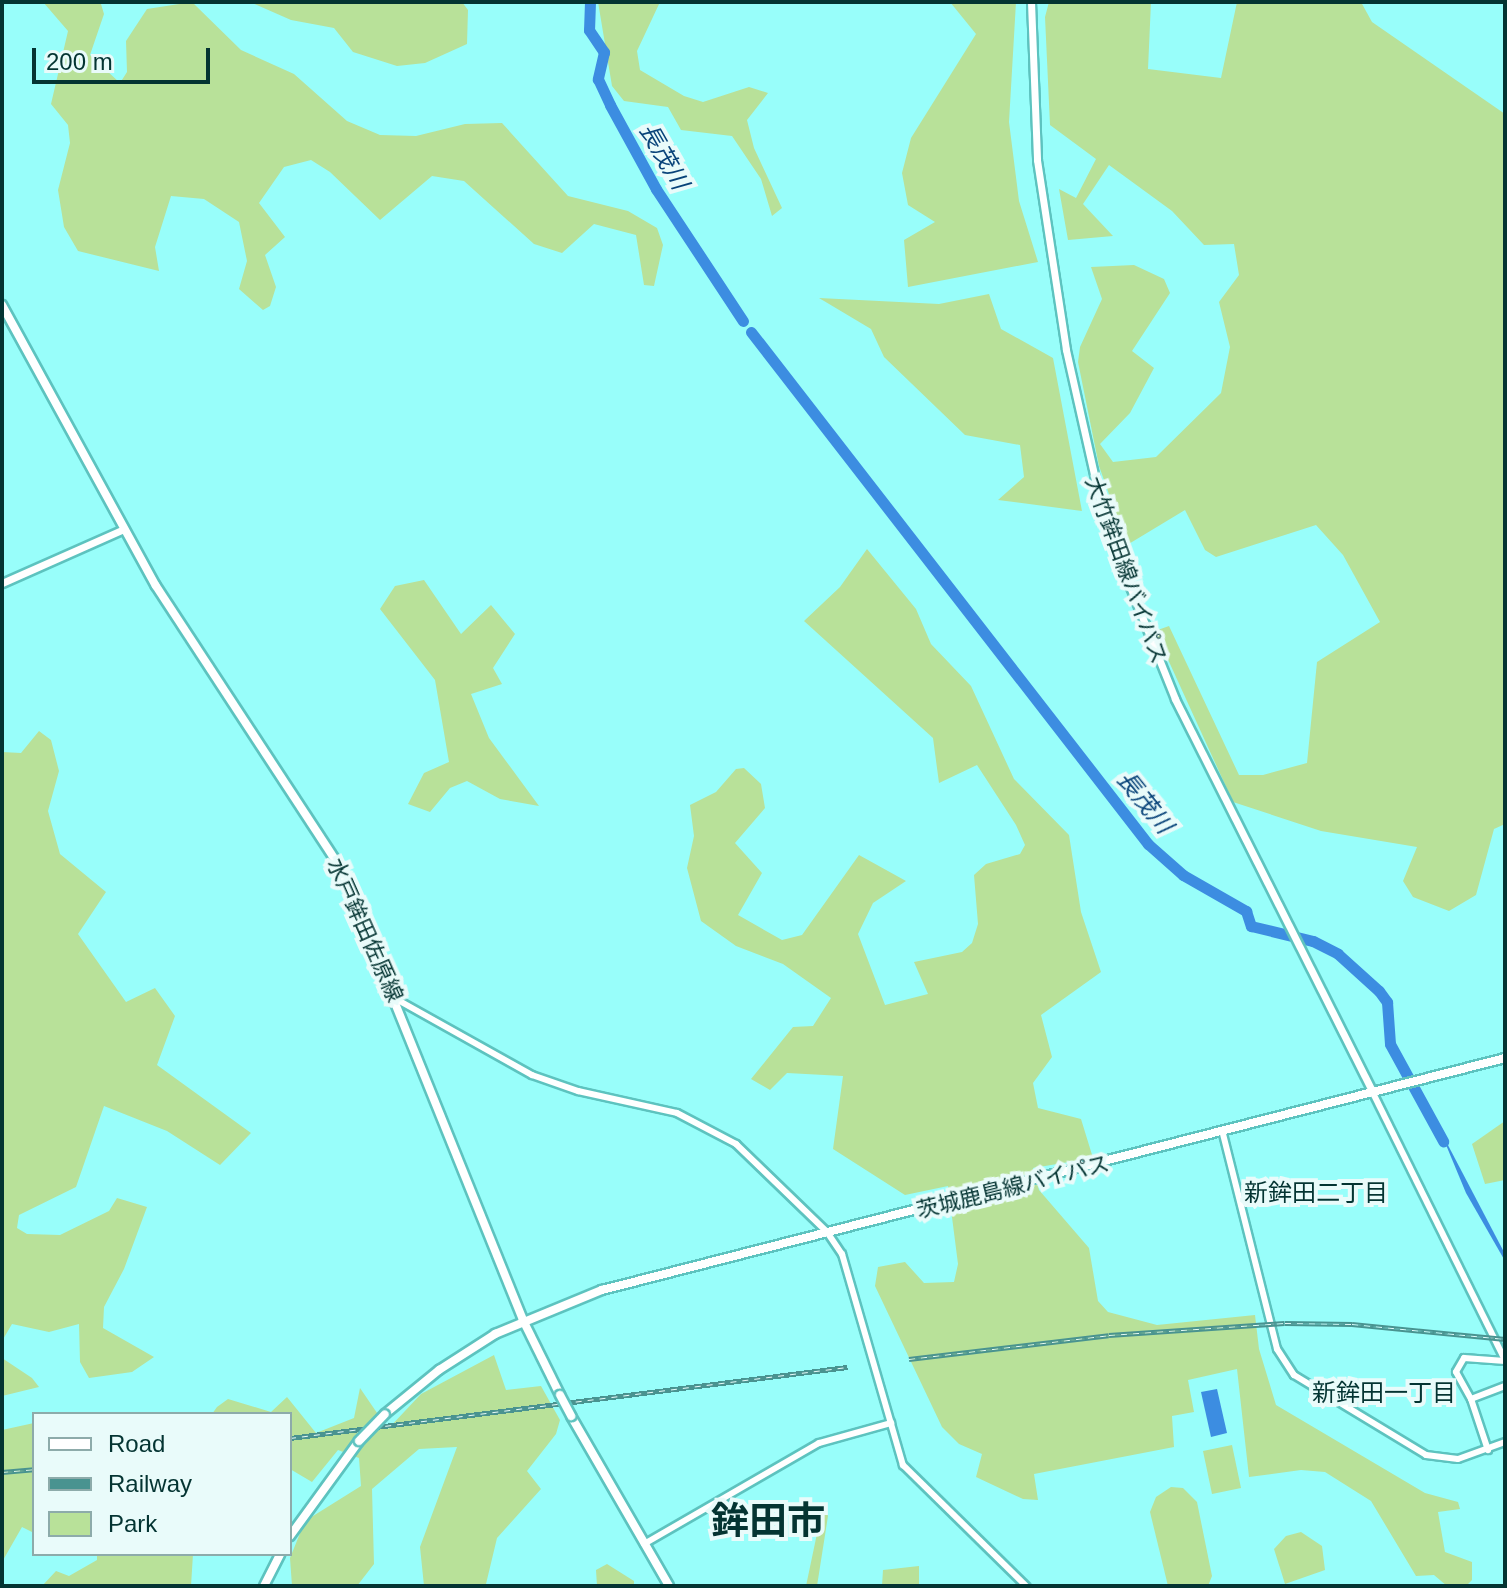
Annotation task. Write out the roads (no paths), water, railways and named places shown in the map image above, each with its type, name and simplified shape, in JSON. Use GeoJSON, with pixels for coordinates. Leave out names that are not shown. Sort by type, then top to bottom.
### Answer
{"type":"FeatureCollection","features":[{"type":"Feature","properties":{"kind":"main road","name":"大竹鉾田線バイパス"},"geometry":{"type":"LineString","coordinates":[[1031,2],[1037,160],[1094,485],[1152,648],[1373,1093]]}},
{"type":"Feature","properties":{"kind":"main road","name":"水戸鉾田佐原線"},"geometry":{"type":"LineString","coordinates":[[2,305],[124,529],[319,830],[396,999],[523,1320],[571,1416],[669,1586]]}},
{"type":"Feature","properties":{"kind":"main road"},"geometry":{"type":"LineString","coordinates":[[2,583],[124,529]]}},
{"type":"Feature","properties":{"kind":"main road","name":"茨城鹿島線バイパス"},"geometry":{"type":"LineString","coordinates":[[292,1533],[359,1441],[385,1414],[419,1385],[471,1349],[523,1320],[602,1290],[1223,1134],[1505,1058]]}},
{"type":"Feature","properties":{"kind":"main road"},"geometry":{"type":"LineString","coordinates":[[264,1586],[279,1556]]}},
{"type":"Feature","properties":{"kind":"street"},"geometry":{"type":"LineString","coordinates":[[396,999],[549,1082],[662,1108],[710,1127],[736,1144],[827,1232],[846,1264],[891,1423],[909,1472],[1026,1586]]}},
{"type":"Feature","properties":{"kind":"street"},"geometry":{"type":"LineString","coordinates":[[1373,1093],[1505,1360],[1460,1360],[1456,1376],[1471,1399],[1488,1450]]}},
{"type":"Feature","properties":{"kind":"street"},"geometry":{"type":"LineString","coordinates":[[1223,1134],[1277,1349],[1290,1370],[1311,1389],[1419,1452],[1450,1459],[1488,1450],[1505,1442]]}},
{"type":"Feature","properties":{"kind":"street"},"geometry":{"type":"LineString","coordinates":[[1471,1399],[1505,1386]]}},
{"type":"Feature","properties":{"kind":"street"},"geometry":{"type":"LineString","coordinates":[[644,1544],[819,1443],[891,1423]]}},
{"type":"Feature","properties":{"kind":"water"},"geometry":{"type":"Polygon","coordinates":[[[1439,1128],[1505,1254],[1505,1261],[1466,1193],[1439,1128]]]}},
{"type":"Feature","properties":{"kind":"water"},"geometry":{"type":"Polygon","coordinates":[[[1217,1389],[1227,1433],[1211,1437],[1201,1392],[1217,1389]]]}},
{"type":"Feature","properties":{"kind":"waterway","name":"長茂川"},"geometry":{"type":"LineString","coordinates":[[590,2],[589,30],[604,52],[598,79],[610,105],[656,189],[743,321]]}},
{"type":"Feature","properties":{"kind":"waterway","name":"長茂川"},"geometry":{"type":"LineString","coordinates":[[751,332],[1148,844],[1183,875],[1246,911],[1251,926],[1313,941],[1338,954],[1379,991],[1387,1002],[1390,1044],[1443,1141]]}},
{"type":"Feature","properties":{"kind":"railway"},"geometry":{"type":"LineString","coordinates":[[909,1359],[1109,1335],[1285,1323],[1352,1324],[1505,1339]]}},
{"type":"Feature","properties":{"kind":"railway"},"geometry":{"type":"LineString","coordinates":[[292,1438],[847,1367]]}},
{"type":"Feature","properties":{"kind":"railway"},"geometry":{"type":"LineString","coordinates":[[2,1472],[32,1469]]}},
{"type":"Feature","properties":{"kind":"district","name":"新鉾田二丁目"},"geometry":{"type":"Point","coordinates":[1316,1193]}},
{"type":"Feature","properties":{"kind":"district","name":"新鉾田一丁目"},"geometry":{"type":"Point","coordinates":[1384,1393]}},
{"type":"Feature","properties":{"kind":"district","name":"鉾田市"},"geometry":{"type":"Point","coordinates":[768,1522]}}]}
